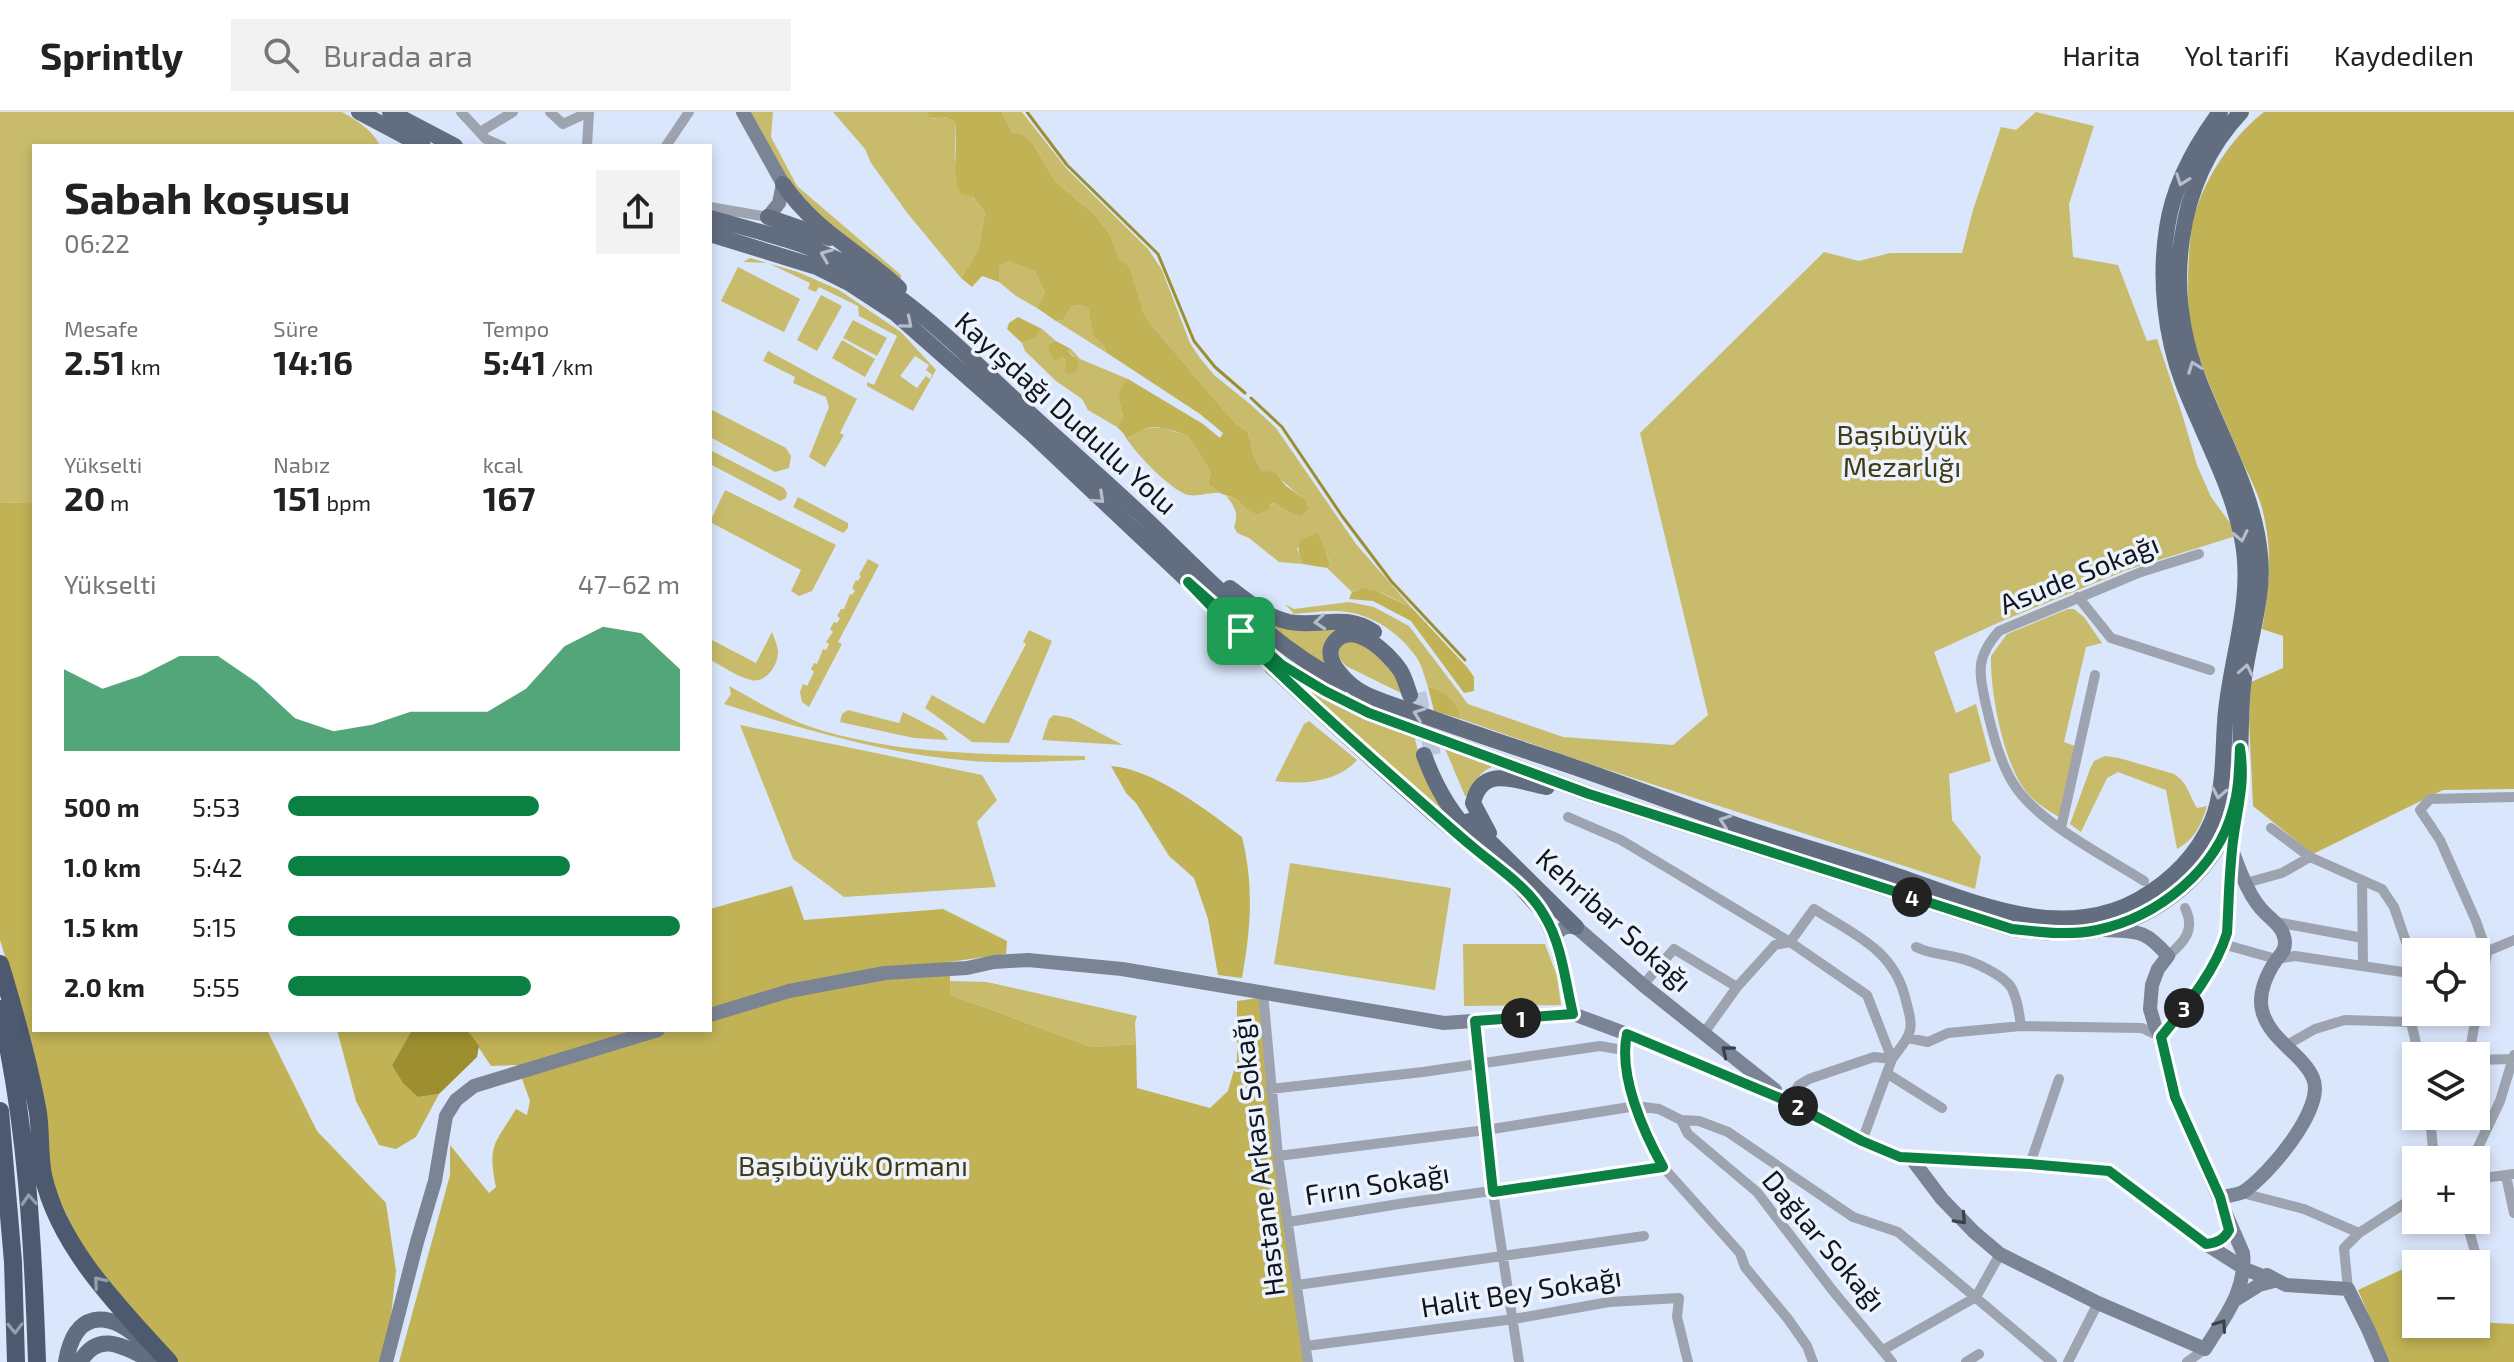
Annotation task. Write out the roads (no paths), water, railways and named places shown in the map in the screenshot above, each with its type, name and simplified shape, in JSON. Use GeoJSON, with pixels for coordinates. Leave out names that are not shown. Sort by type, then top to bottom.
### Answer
{"type":"FeatureCollection","features":[{"type":"Feature","properties":{"kind":"highway"},"geometry":{"type":"LineString","coordinates":[[0,964],[20,1030],[38,1115],[43,1175],[57,1212],[89,1271],[168,1362]]}},
{"type":"Feature","properties":{"kind":"highway"},"geometry":{"type":"LineString","coordinates":[[0,1009],[22,1129],[33,1255],[37,1362]]}},
{"type":"Feature","properties":{"kind":"highway"},"geometry":{"type":"LineString","coordinates":[[0,1111],[13,1262],[16,1362]]}},
{"type":"Feature","properties":{"kind":"main road"},"geometry":{"type":"LineString","coordinates":[[359,112],[419,144]]}},
{"type":"Feature","properties":{"kind":"main road"},"geometry":{"type":"LineString","coordinates":[[390,112],[451,144]]}},
{"type":"Feature","properties":{"kind":"main road"},"geometry":{"type":"LineString","coordinates":[[743,112],[798,205],[838,242],[884,274],[954,344]]}},
{"type":"Feature","properties":{"kind":"main road"},"geometry":{"type":"LineString","coordinates":[[1475,744],[2031,916],[2069,918],[2114,911],[2135,902],[2173,877],[2189,858],[2218,803],[2225,715],[2246,594],[2246,563],[2233,502],[2183,383],[2167,328],[2167,229],[2189,161],[2220,112]]}},
{"type":"Feature","properties":{"kind":"main road"},"geometry":{"type":"LineString","coordinates":[[2098,930],[2162,904],[2186,884],[2219,842],[2233,809],[2243,684],[2255,624],[2261,556],[2250,506],[2185,342],[2180,302],[2180,259],[2185,217],[2204,162],[2241,112]]}},
{"type":"Feature","properties":{"kind":"main road"},"geometry":{"type":"LineString","coordinates":[[783,184],[779,203],[768,217],[838,242]]}},
{"type":"Feature","properties":{"kind":"main road","name":"Kayışdağı Dudullu Yolu"},"geometry":{"type":"LineString","coordinates":[[712,219],[789,241],[836,259],[897,297],[954,344],[1228,600],[1275,640],[1353,697]]}},
{"type":"Feature","properties":{"kind":"main road","name":"Kayışdağı Dudullu Yolu"},"geometry":{"type":"LineString","coordinates":[[712,235],[817,267],[849,283],[895,313],[1021,424],[1188,582],[1282,665],[1353,697]]}},
{"type":"Feature","properties":{"kind":"main road"},"geometry":{"type":"LineString","coordinates":[[1166,539],[1262,612],[1291,622],[1339,621],[1369,629],[1405,661],[1414,678],[1414,694],[1400,670],[1378,645],[1360,636],[1340,638],[1331,652],[1334,667],[1353,697],[1475,744],[1589,794],[2012,929],[2056,933],[2134,931],[2145,934],[2168,956],[2158,969],[2152,985],[2150,1009],[2161,1037],[2175,1097],[2220,1197],[2244,1261],[2235,1300],[2204,1356],[2000,1254],[1949,1206],[1911,1158]]}},
{"type":"Feature","properties":{"kind":"main road"},"geometry":{"type":"LineString","coordinates":[[1188,582],[1243,640],[1451,828],[1517,876]]}},
{"type":"Feature","properties":{"kind":"main road"},"geometry":{"type":"LineString","coordinates":[[2161,1037],[2193,996],[2227,933],[2232,850],[2244,772],[2240,748]]}},
{"type":"Feature","properties":{"kind":"main road"},"geometry":{"type":"LineString","coordinates":[[1428,755],[1432,778],[1445,804],[1517,876]]}},
{"type":"Feature","properties":{"kind":"main road"},"geometry":{"type":"LineString","coordinates":[[1573,1014],[1555,937],[1543,912],[1491,836],[1473,803],[1475,791],[1490,778],[1589,794]]}},
{"type":"Feature","properties":{"kind":"main road"},"geometry":{"type":"LineString","coordinates":[[2220,1197],[2242,1193],[2290,1143],[2315,1101],[2316,1088],[2313,1075],[2285,1046],[2263,1014],[2261,1000],[2264,983],[2276,959],[2284,951],[2285,942],[2276,922],[2259,905],[2246,883],[2232,850]]}},
{"type":"Feature","properties":{"kind":"main road","name":"Kehribar Sokağı"},"geometry":{"type":"LineString","coordinates":[[1517,876],[1643,985],[1787,1101]]}},
{"type":"Feature","properties":{"kind":"main road"},"geometry":{"type":"LineString","coordinates":[[1555,937],[1562,928],[1576,927]]}},
{"type":"Feature","properties":{"kind":"main road"},"geometry":{"type":"LineString","coordinates":[[2145,934],[2156,954],[2158,969]]}},
{"type":"Feature","properties":{"kind":"main road"},"geometry":{"type":"LineString","coordinates":[[712,1014],[789,991],[885,973],[967,968],[994,962],[1028,960],[1122,969],[1444,1023],[1573,1014],[1787,1101],[1862,1141],[1900,1157],[2109,1171],[2206,1244],[2244,1261],[2275,1281],[2296,1287],[2348,1289],[2382,1362]]}},
{"type":"Feature","properties":{"kind":"main road"},"geometry":{"type":"LineString","coordinates":[[386,1362],[435,1181],[446,1116],[456,1100],[474,1086],[651,1032]]}},
{"type":"Feature","properties":{"kind":"main road"},"geometry":{"type":"LineString","coordinates":[[2206,1244],[2222,1239],[2229,1230],[2220,1197]]}},
{"type":"Feature","properties":{"kind":"main road"},"geometry":{"type":"LineString","coordinates":[[2235,1300],[2259,1285],[2275,1281]]}},
{"type":"Feature","properties":{"kind":"main road"},"geometry":{"type":"LineString","coordinates":[[66,1362],[69,1344],[76,1330],[85,1323],[107,1320],[132,1331],[168,1362]]}},
{"type":"Feature","properties":{"kind":"main road"},"geometry":{"type":"LineString","coordinates":[[80,1362],[91,1348],[104,1343],[119,1345],[155,1362]]}},
{"type":"Feature","properties":{"kind":"street"},"geometry":{"type":"LineString","coordinates":[[461,112],[486,139],[497,144]]}},
{"type":"Feature","properties":{"kind":"street"},"geometry":{"type":"LineString","coordinates":[[480,132],[513,112]]}},
{"type":"Feature","properties":{"kind":"street"},"geometry":{"type":"LineString","coordinates":[[550,112],[563,124],[589,112],[587,144]]}},
{"type":"Feature","properties":{"kind":"street"},"geometry":{"type":"LineString","coordinates":[[667,144],[689,112]]}},
{"type":"Feature","properties":{"kind":"street"},"geometry":{"type":"LineString","coordinates":[[712,207],[768,217]]}},
{"type":"Feature","properties":{"kind":"street","name":"Asude Sokağı"},"geometry":{"type":"LineString","coordinates":[[2061,828],[2028,802],[2014,786],[2006,768],[1989,720],[1982,686],[1984,649],[1999,631],[2141,572],[2199,554]]}},
{"type":"Feature","properties":{"kind":"street"},"geometry":{"type":"LineString","coordinates":[[2078,597],[2111,638],[2210,670]]}},
{"type":"Feature","properties":{"kind":"street"},"geometry":{"type":"LineString","coordinates":[[2095,675],[2061,828],[2144,881]]}},
{"type":"Feature","properties":{"kind":"street"},"geometry":{"type":"LineString","coordinates":[[2478,938],[2476,921],[2447,854],[2420,810],[2430,799],[2514,797]]}},
{"type":"Feature","properties":{"kind":"street"},"geometry":{"type":"LineString","coordinates":[[1568,817],[1621,840],[1790,942],[1867,995],[1892,1059]]}},
{"type":"Feature","properties":{"kind":"street"},"geometry":{"type":"LineString","coordinates":[[2271,828],[2310,857],[2382,889],[2390,897],[2406,938]]}},
{"type":"Feature","properties":{"kind":"street"},"geometry":{"type":"LineString","coordinates":[[2246,883],[2282,873],[2310,857]]}},
{"type":"Feature","properties":{"kind":"street"},"geometry":{"type":"LineString","coordinates":[[2362,880],[2363,966]]}},
{"type":"Feature","properties":{"kind":"street"},"geometry":{"type":"LineString","coordinates":[[2168,956],[2185,941],[2190,931],[2185,908]]}},
{"type":"Feature","properties":{"kind":"street"},"geometry":{"type":"LineString","coordinates":[[1704,1033],[1737,987],[1775,945],[1790,942],[1814,909],[1886,956],[1902,984],[1913,1025],[1908,1038],[1892,1059],[1862,1141]]}},
{"type":"Feature","properties":{"kind":"street"},"geometry":{"type":"LineString","coordinates":[[2276,922],[2363,938]]}},
{"type":"Feature","properties":{"kind":"street"},"geometry":{"type":"LineString","coordinates":[[2490,951],[2514,940]]}},
{"type":"Feature","properties":{"kind":"street"},"geometry":{"type":"LineString","coordinates":[[2223,944],[2276,959],[2295,956],[2402,970]]}},
{"type":"Feature","properties":{"kind":"street"},"geometry":{"type":"LineString","coordinates":[[1916,947],[1925,952],[1960,958],[2011,985],[2021,1026]]}},
{"type":"Feature","properties":{"kind":"street"},"geometry":{"type":"LineString","coordinates":[[1643,985],[1674,949],[1737,987]]}},
{"type":"Feature","properties":{"kind":"street","name":"Hastane Arkası Sokağı"},"geometry":{"type":"LineString","coordinates":[[1257,992],[1308,1362]]}},
{"type":"Feature","properties":{"kind":"street"},"geometry":{"type":"LineString","coordinates":[[2285,1046],[2315,1029],[2345,1020],[2402,1022]]}},
{"type":"Feature","properties":{"kind":"street"},"geometry":{"type":"LineString","coordinates":[[1475,1021],[1493,1192],[1519,1362]]}},
{"type":"Feature","properties":{"kind":"street"},"geometry":{"type":"LineString","coordinates":[[1908,1038],[1928,1042],[1948,1033],[2021,1026],[2142,1028],[2161,1037]]}},
{"type":"Feature","properties":{"kind":"street"},"geometry":{"type":"LineString","coordinates":[[1627,1034],[1623,1050],[1636,1106],[1645,1135],[1663,1167],[1740,1253],[1745,1267],[1807,1346],[1813,1362]]}},
{"type":"Feature","properties":{"kind":"street"},"geometry":{"type":"LineString","coordinates":[[1270,1089],[1480,1065],[1600,1046],[1623,1050]]}},
{"type":"Feature","properties":{"kind":"street"},"geometry":{"type":"LineString","coordinates":[[1787,1101],[1799,1085],[1809,1079],[1874,1057],[1892,1059]]}},
{"type":"Feature","properties":{"kind":"street"},"geometry":{"type":"LineString","coordinates":[[2479,1146],[2500,1101],[2513,1057],[2490,1059]]}},
{"type":"Feature","properties":{"kind":"street"},"geometry":{"type":"LineString","coordinates":[[1888,1074],[1942,1108]]}},
{"type":"Feature","properties":{"kind":"street"},"geometry":{"type":"LineString","coordinates":[[2030,1164],[2059,1079]]}},
{"type":"Feature","properties":{"kind":"street"},"geometry":{"type":"LineString","coordinates":[[1278,1156],[1486,1130],[1636,1106],[1659,1109],[1681,1120],[1699,1121],[1728,1132],[1853,1217],[1898,1232],[2052,1362]]}},
{"type":"Feature","properties":{"kind":"street","name":"Dağlar Sokağı"},"geometry":{"type":"LineString","coordinates":[[1681,1120],[1688,1134],[1757,1192],[1892,1362]]}},
{"type":"Feature","properties":{"kind":"street","name":"Fırın Sokağı"},"geometry":{"type":"LineString","coordinates":[[1288,1222],[1663,1167]]}},
{"type":"Feature","properties":{"kind":"street"},"geometry":{"type":"LineString","coordinates":[[2490,1177],[2510,1175],[2514,1213]]}},
{"type":"Feature","properties":{"kind":"street"},"geometry":{"type":"LineString","coordinates":[[2242,1193],[2304,1209],[2359,1233]]}},
{"type":"Feature","properties":{"kind":"street"},"geometry":{"type":"LineString","coordinates":[[2348,1289],[2344,1248],[2359,1233],[2402,1205]]}},
{"type":"Feature","properties":{"kind":"street"},"geometry":{"type":"LineString","coordinates":[[1297,1285],[1644,1236]]}},
{"type":"Feature","properties":{"kind":"street"},"geometry":{"type":"LineString","coordinates":[[1883,1350],[1976,1297],[2000,1254]]}},
{"type":"Feature","properties":{"kind":"street","name":"Halit Bey Sokağı"},"geometry":{"type":"LineString","coordinates":[[1306,1346],[1514,1319],[1609,1302],[1679,1298],[1677,1317],[1688,1362]]}},
{"type":"Feature","properties":{"kind":"street"},"geometry":{"type":"LineString","coordinates":[[2068,1362],[2098,1303]]}},
{"type":"Feature","properties":{"kind":"street"},"geometry":{"type":"LineString","coordinates":[[1966,1362],[1979,1354]]}},
{"type":"Feature","properties":{"kind":"street"},"geometry":{"type":"LineString","coordinates":[[2187,1362],[2204,1356]]}},
{"type":"Feature","properties":{"kind":"waterway"},"geometry":{"type":"LineString","coordinates":[[1027,112],[1067,165],[1158,254],[1194,341],[1215,367],[1245,393]]}},
{"type":"Feature","properties":{"kind":"waterway"},"geometry":{"type":"LineString","coordinates":[[1251,398],[1282,427],[1342,516],[1391,581],[1465,660]]}},
{"type":"Feature","properties":{"kind":"tunnel"},"geometry":{"type":"LineString","coordinates":[[1418,693],[1433,755]]}},
{"type":"Feature","properties":{"kind":"park label","name":"Başıbüyük Mezarlığı"},"geometry":{"type":"Point","coordinates":[1902,451]}},
{"type":"Feature","properties":{"kind":"park label","name":"Başıbüyük Ormanı"},"geometry":{"type":"Point","coordinates":[853,1166]}}]}
